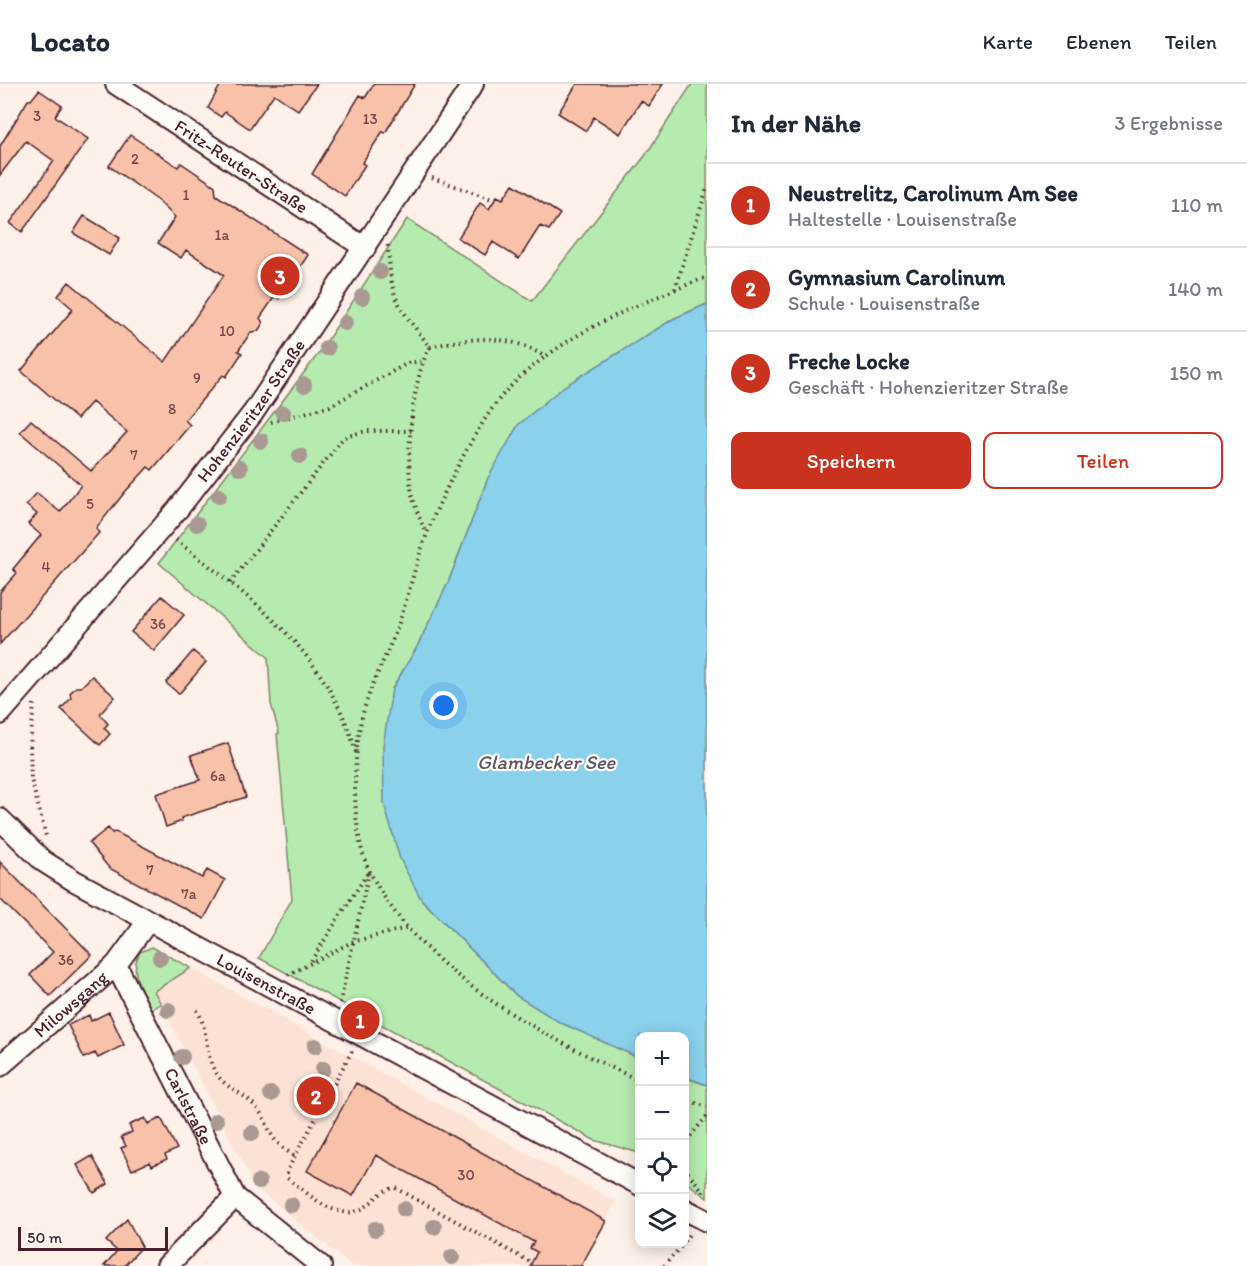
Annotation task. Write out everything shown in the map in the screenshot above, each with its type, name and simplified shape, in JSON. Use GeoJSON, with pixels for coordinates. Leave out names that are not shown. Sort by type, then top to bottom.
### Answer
{"type":"FeatureCollection","features":[{"type":"Feature","properties":{"kind":"street","name":"Fritz-Reuter-Straße"},"geometry":{"type":"LineString","coordinates":[[116,84],[365,248]]}},
{"type":"Feature","properties":{"kind":"street","name":"Hohenzieritzer Straße"},"geometry":{"type":"LineString","coordinates":[[0,714],[185,500],[253,413],[377,231],[473,84]]}},
{"type":"Feature","properties":{"kind":"street","name":"Louisenstraße"},"geometry":{"type":"LineString","coordinates":[[0,819],[54,869],[635,1183]]}},
{"type":"Feature","properties":{"kind":"street"},"geometry":{"type":"LineString","coordinates":[[116,965],[148,921]]}},
{"type":"Feature","properties":{"kind":"street","name":"Milowsgang"},"geometry":{"type":"LineString","coordinates":[[0,1066],[116,965]]}},
{"type":"Feature","properties":{"kind":"street","name":"Carlstraße"},"geometry":{"type":"LineString","coordinates":[[116,965],[235,1197],[321,1266]]}},
{"type":"Feature","properties":{"kind":"street"},"geometry":{"type":"LineString","coordinates":[[167,1266],[235,1197]]}},
{"type":"Feature","properties":{"kind":"path"},"geometry":{"type":"LineString","coordinates":[[429,177],[495,200]]}},
{"type":"Feature","properties":{"kind":"path"},"geometry":{"type":"LineString","coordinates":[[674,290],[707,188]]}},
{"type":"Feature","properties":{"kind":"path"},"geometry":{"type":"LineString","coordinates":[[704,196],[707,205]]}},
{"type":"Feature","properties":{"kind":"path"},"geometry":{"type":"LineString","coordinates":[[377,231],[388,240],[390,280],[394,297],[430,347]]}},
{"type":"Feature","properties":{"kind":"path"},"geometry":{"type":"LineString","coordinates":[[635,1079],[572,1049],[520,1020],[470,986],[406,928],[369,871],[357,814],[357,755],[360,730],[370,688],[396,631],[426,534],[483,424],[505,393],[544,356],[599,322],[707,277]]}},
{"type":"Feature","properties":{"kind":"path"},"geometry":{"type":"LineString","coordinates":[[426,534],[411,492],[411,430],[422,360],[430,347],[484,338],[526,345],[544,356]]}},
{"type":"Feature","properties":{"kind":"path"},"geometry":{"type":"LineString","coordinates":[[264,424],[322,410],[408,363],[422,360]]}},
{"type":"Feature","properties":{"kind":"path"},"geometry":{"type":"LineString","coordinates":[[230,584],[344,437],[366,431],[411,430]]}},
{"type":"Feature","properties":{"kind":"path"},"geometry":{"type":"LineString","coordinates":[[174,539],[274,619],[299,645],[339,708],[357,755]]}},
{"type":"Feature","properties":{"kind":"path"},"geometry":{"type":"LineString","coordinates":[[35,699],[30,746],[32,779],[54,869]]}},
{"type":"Feature","properties":{"kind":"path"},"geometry":{"type":"LineString","coordinates":[[336,1022],[369,871]]}},
{"type":"Feature","properties":{"kind":"path"},"geometry":{"type":"LineString","coordinates":[[309,963],[369,871]]}},
{"type":"Feature","properties":{"kind":"path"},"geometry":{"type":"LineString","coordinates":[[268,986],[352,942],[406,928]]}},
{"type":"Feature","properties":{"kind":"path"},"geometry":{"type":"LineString","coordinates":[[197,1011],[204,1025],[209,1060],[216,1075],[254,1105],[279,1148],[295,1156]]}},
{"type":"Feature","properties":{"kind":"path"},"geometry":{"type":"LineString","coordinates":[[360,1035],[287,1171],[287,1178],[332,1210],[345,1215],[360,1212],[387,1189],[396,1188],[532,1263]]}},
{"type":"Feature","properties":{"kind":"path"},"geometry":{"type":"LineString","coordinates":[[689,1101],[707,1107]]}},
{"type":"Feature","properties":{"kind":"path"},"geometry":{"type":"LineString","coordinates":[[689,1138],[707,1116]]}},
{"type":"Feature","properties":{"kind":"path"},"geometry":{"type":"LineString","coordinates":[[689,1174],[703,1191],[697,1216]]}},
{"type":"Feature","properties":{"kind":"path"},"geometry":{"type":"LineString","coordinates":[[664,1266],[679,1248]]}},
{"type":"Feature","properties":{"kind":"shaded area"},"geometry":{"type":"Polygon","coordinates":[[[191,968],[616,1202],[581,1266],[352,1266],[256,1188],[154,991],[191,968]]]}},
{"type":"Feature","properties":{"kind":"green space"},"geometry":{"type":"Polygon","coordinates":[[[692,84],[707,84],[707,304],[673,319],[488,478],[448,583],[416,649],[392,689],[421,899],[517,996],[635,1056],[635,1152],[594,1140],[259,958],[292,899],[277,734],[279,733],[271,704],[268,657],[159,563],[319,353],[407,219],[532,301],[645,156],[692,84]]]}},
{"type":"Feature","properties":{"kind":"green space"},"geometry":{"type":"Polygon","coordinates":[[[152,947],[191,968],[154,991],[161,1004],[151,1009],[140,988],[135,967],[140,952],[152,947]]]}},
{"type":"Feature","properties":{"kind":"green space"},"geometry":{"type":"Polygon","coordinates":[[[689,1079],[707,1085],[707,1198],[689,1184],[689,1079]]]}},
{"type":"Feature","properties":{"kind":"water","name":"Glambecker See"},"geometry":{"type":"Polygon","coordinates":[[[707,304],[707,1085],[689,1078],[689,1032],[635,1032],[635,1056],[559,1022],[517,996],[421,899],[400,859],[384,804],[383,746],[392,689],[416,649],[448,583],[488,478],[518,425],[563,387],[673,319],[707,304]]]}},
{"type":"Feature","properties":{"kind":"building"},"geometry":{"type":"Polygon","coordinates":[[[221,84],[317,84],[298,110],[274,94],[250,129],[225,112],[221,117],[208,108],[221,84]]]}},
{"type":"Feature","properties":{"kind":"building"},"geometry":{"type":"Polygon","coordinates":[[[374,84],[415,84],[385,133],[383,131],[362,163],[365,165],[345,196],[312,174],[360,95],[365,98],[374,84]]]}},
{"type":"Feature","properties":{"kind":"building"},"geometry":{"type":"Polygon","coordinates":[[[577,84],[663,84],[649,106],[641,101],[620,134],[594,117],[586,131],[558,113],[577,84]]]}},
{"type":"Feature","properties":{"kind":"building"},"geometry":{"type":"Polygon","coordinates":[[[39,90],[62,106],[55,116],[88,139],[22,232],[10,223],[54,161],[26,141],[0,175],[0,146],[28,100],[31,100],[39,90]]]}},
{"type":"Feature","properties":{"kind":"building"},"geometry":{"type":"Polygon","coordinates":[[[130,135],[178,167],[181,163],[215,186],[216,195],[308,255],[279,299],[275,296],[260,318],[263,323],[258,331],[251,332],[238,351],[242,353],[226,377],[223,375],[185,420],[190,425],[152,470],[148,467],[125,492],[96,528],[99,533],[0,644],[0,592],[17,573],[13,569],[41,535],[28,524],[37,514],[26,505],[37,493],[60,512],[81,485],[20,432],[31,420],[91,471],[127,432],[92,402],[77,419],[21,371],[73,309],[58,296],[69,282],[165,362],[224,275],[186,250],[181,258],[158,243],[175,217],[156,199],[109,166],[130,135]]]}},
{"type":"Feature","properties":{"kind":"building"},"geometry":{"type":"Polygon","coordinates":[[[513,184],[560,214],[549,230],[540,226],[519,259],[493,242],[485,255],[458,238],[480,203],[489,209],[497,196],[503,199],[513,184]]]}},
{"type":"Feature","properties":{"kind":"building"},"geometry":{"type":"Polygon","coordinates":[[[84,216],[120,238],[109,255],[73,233],[84,216]]]}},
{"type":"Feature","properties":{"kind":"building"},"geometry":{"type":"Polygon","coordinates":[[[162,596],[184,615],[154,651],[131,632],[162,596]]]}},
{"type":"Feature","properties":{"kind":"building"},"geometry":{"type":"Polygon","coordinates":[[[193,651],[206,662],[179,694],[166,683],[193,651]]]}},
{"type":"Feature","properties":{"kind":"building"},"geometry":{"type":"Polygon","coordinates":[[[92,676],[115,697],[100,714],[108,724],[104,728],[110,734],[100,745],[61,709],[71,698],[70,693],[76,687],[81,687],[92,676]]]}},
{"type":"Feature","properties":{"kind":"building"},"geometry":{"type":"Polygon","coordinates":[[[228,743],[246,797],[181,818],[182,821],[166,827],[156,794],[200,780],[191,755],[228,743]]]}},
{"type":"Feature","properties":{"kind":"building"},"geometry":{"type":"Polygon","coordinates":[[[108,828],[112,833],[116,832],[202,878],[207,870],[225,880],[204,919],[109,868],[89,843],[108,828]]]}},
{"type":"Feature","properties":{"kind":"building"},"geometry":{"type":"Polygon","coordinates":[[[0,862],[92,955],[50,996],[30,975],[53,952],[0,899],[0,862]]]}},
{"type":"Feature","properties":{"kind":"building"},"geometry":{"type":"Polygon","coordinates":[[[109,1012],[124,1045],[98,1058],[95,1053],[84,1058],[68,1025],[89,1015],[91,1021],[109,1012]]]}},
{"type":"Feature","properties":{"kind":"building"},"geometry":{"type":"Polygon","coordinates":[[[356,1083],[606,1221],[581,1266],[530,1266],[537,1252],[530,1248],[534,1242],[376,1155],[353,1196],[307,1171],[356,1083]]]}},
{"type":"Feature","properties":{"kind":"building"},"geometry":{"type":"Polygon","coordinates":[[[145,1118],[148,1124],[161,1118],[177,1149],[165,1155],[167,1159],[152,1166],[150,1162],[132,1170],[121,1148],[126,1146],[121,1137],[132,1132],[129,1125],[145,1118]]]}},
{"type":"Feature","properties":{"kind":"building"},"geometry":{"type":"Polygon","coordinates":[[[92,1156],[108,1184],[94,1193],[77,1165],[92,1156]]]}},
{"type":"Feature","properties":{"kind":"building"},"geometry":{"type":"Polygon","coordinates":[[[127,1219],[142,1247],[124,1266],[104,1266],[117,1251],[106,1241],[127,1219]]]}},
{"type":"Feature","properties":{"kind":"place","name":"Freche Locke"},"geometry":{"type":"Point","coordinates":[280,276]}},
{"type":"Feature","properties":{"kind":"place","name":"Neustrelitz, Carolinum Am See"},"geometry":{"type":"Point","coordinates":[360,1020]}},
{"type":"Feature","properties":{"kind":"place","name":"Gymnasium Carolinum"},"geometry":{"type":"Point","coordinates":[316,1096]}}]}
